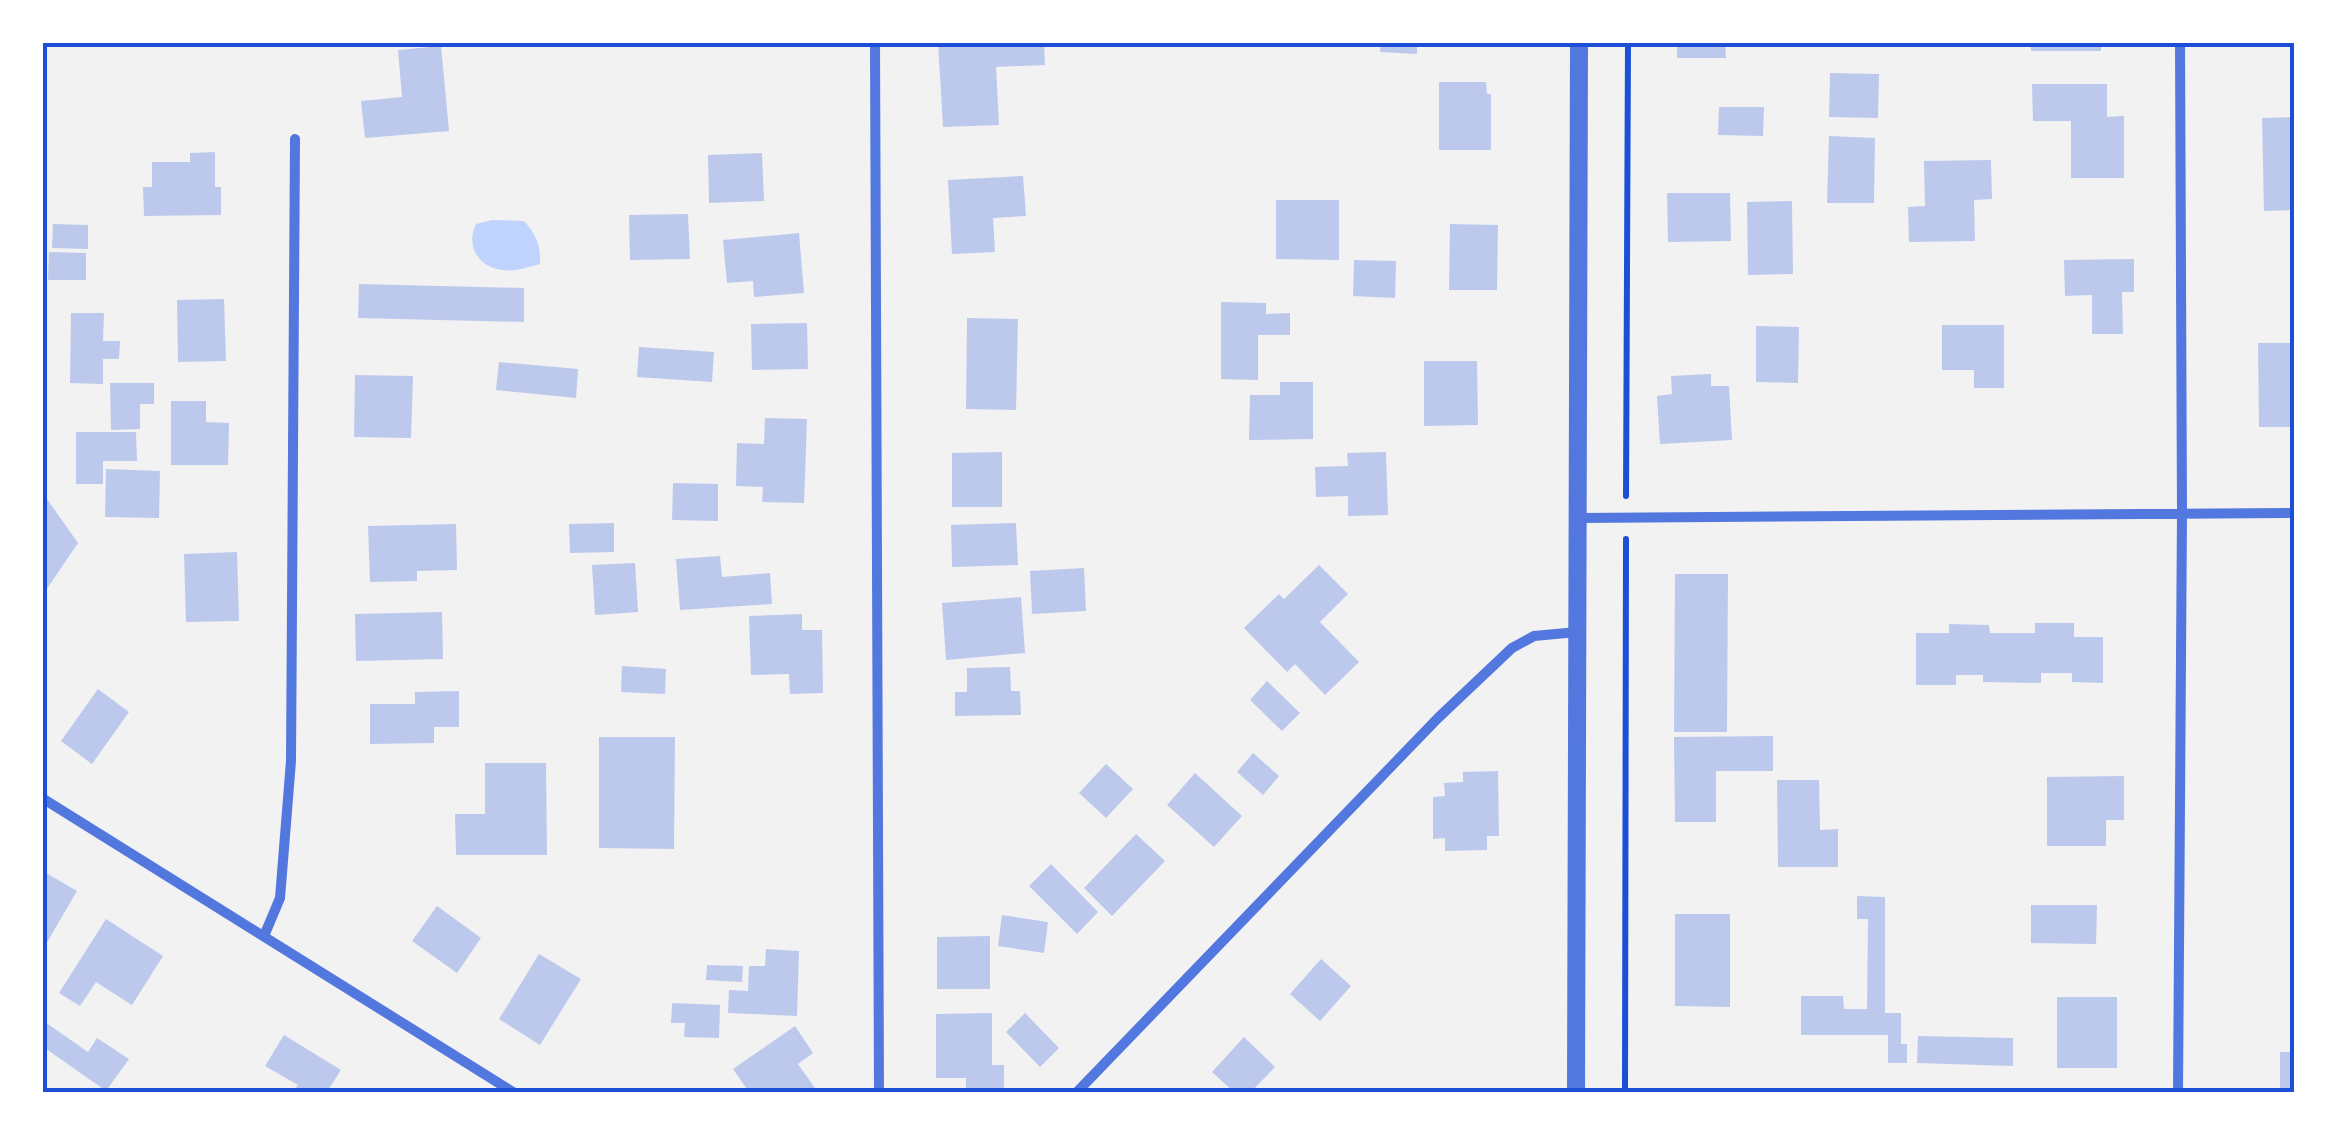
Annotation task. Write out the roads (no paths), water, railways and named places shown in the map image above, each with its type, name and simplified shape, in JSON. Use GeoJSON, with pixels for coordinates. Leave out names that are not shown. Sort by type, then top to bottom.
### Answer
{"type":"FeatureCollection","features":[{"type":"Feature","properties":{"kind":"street"},"geometry":{"type":"LineString","coordinates":[[875,42],[879,1092]]}},
{"type":"Feature","properties":{"kind":"street"},"geometry":{"type":"LineString","coordinates":[[1576,1092],[1579,42]]}},
{"type":"Feature","properties":{"kind":"street"},"geometry":{"type":"LineString","coordinates":[[2178,1092],[2180,42]]}},
{"type":"Feature","properties":{"kind":"street"},"geometry":{"type":"LineString","coordinates":[[264,936],[280,898],[292,761],[296,139]]}},
{"type":"Feature","properties":{"kind":"street"},"geometry":{"type":"LineString","coordinates":[[1578,518],[2294,513]]}},
{"type":"Feature","properties":{"kind":"street"},"geometry":{"type":"LineString","coordinates":[[1076,1092],[1425,731],[1512,648],[1534,636],[1578,632]]}},
{"type":"Feature","properties":{"kind":"street"},"geometry":{"type":"LineString","coordinates":[[42,798],[514,1092]]}},
{"type":"Feature","properties":{"kind":"water"},"geometry":{"type":"Polygon","coordinates":[[[524,221],[537,241],[540,264],[518,270],[486,265],[475,252],[473,234],[476,224],[524,221]]]}}]}
